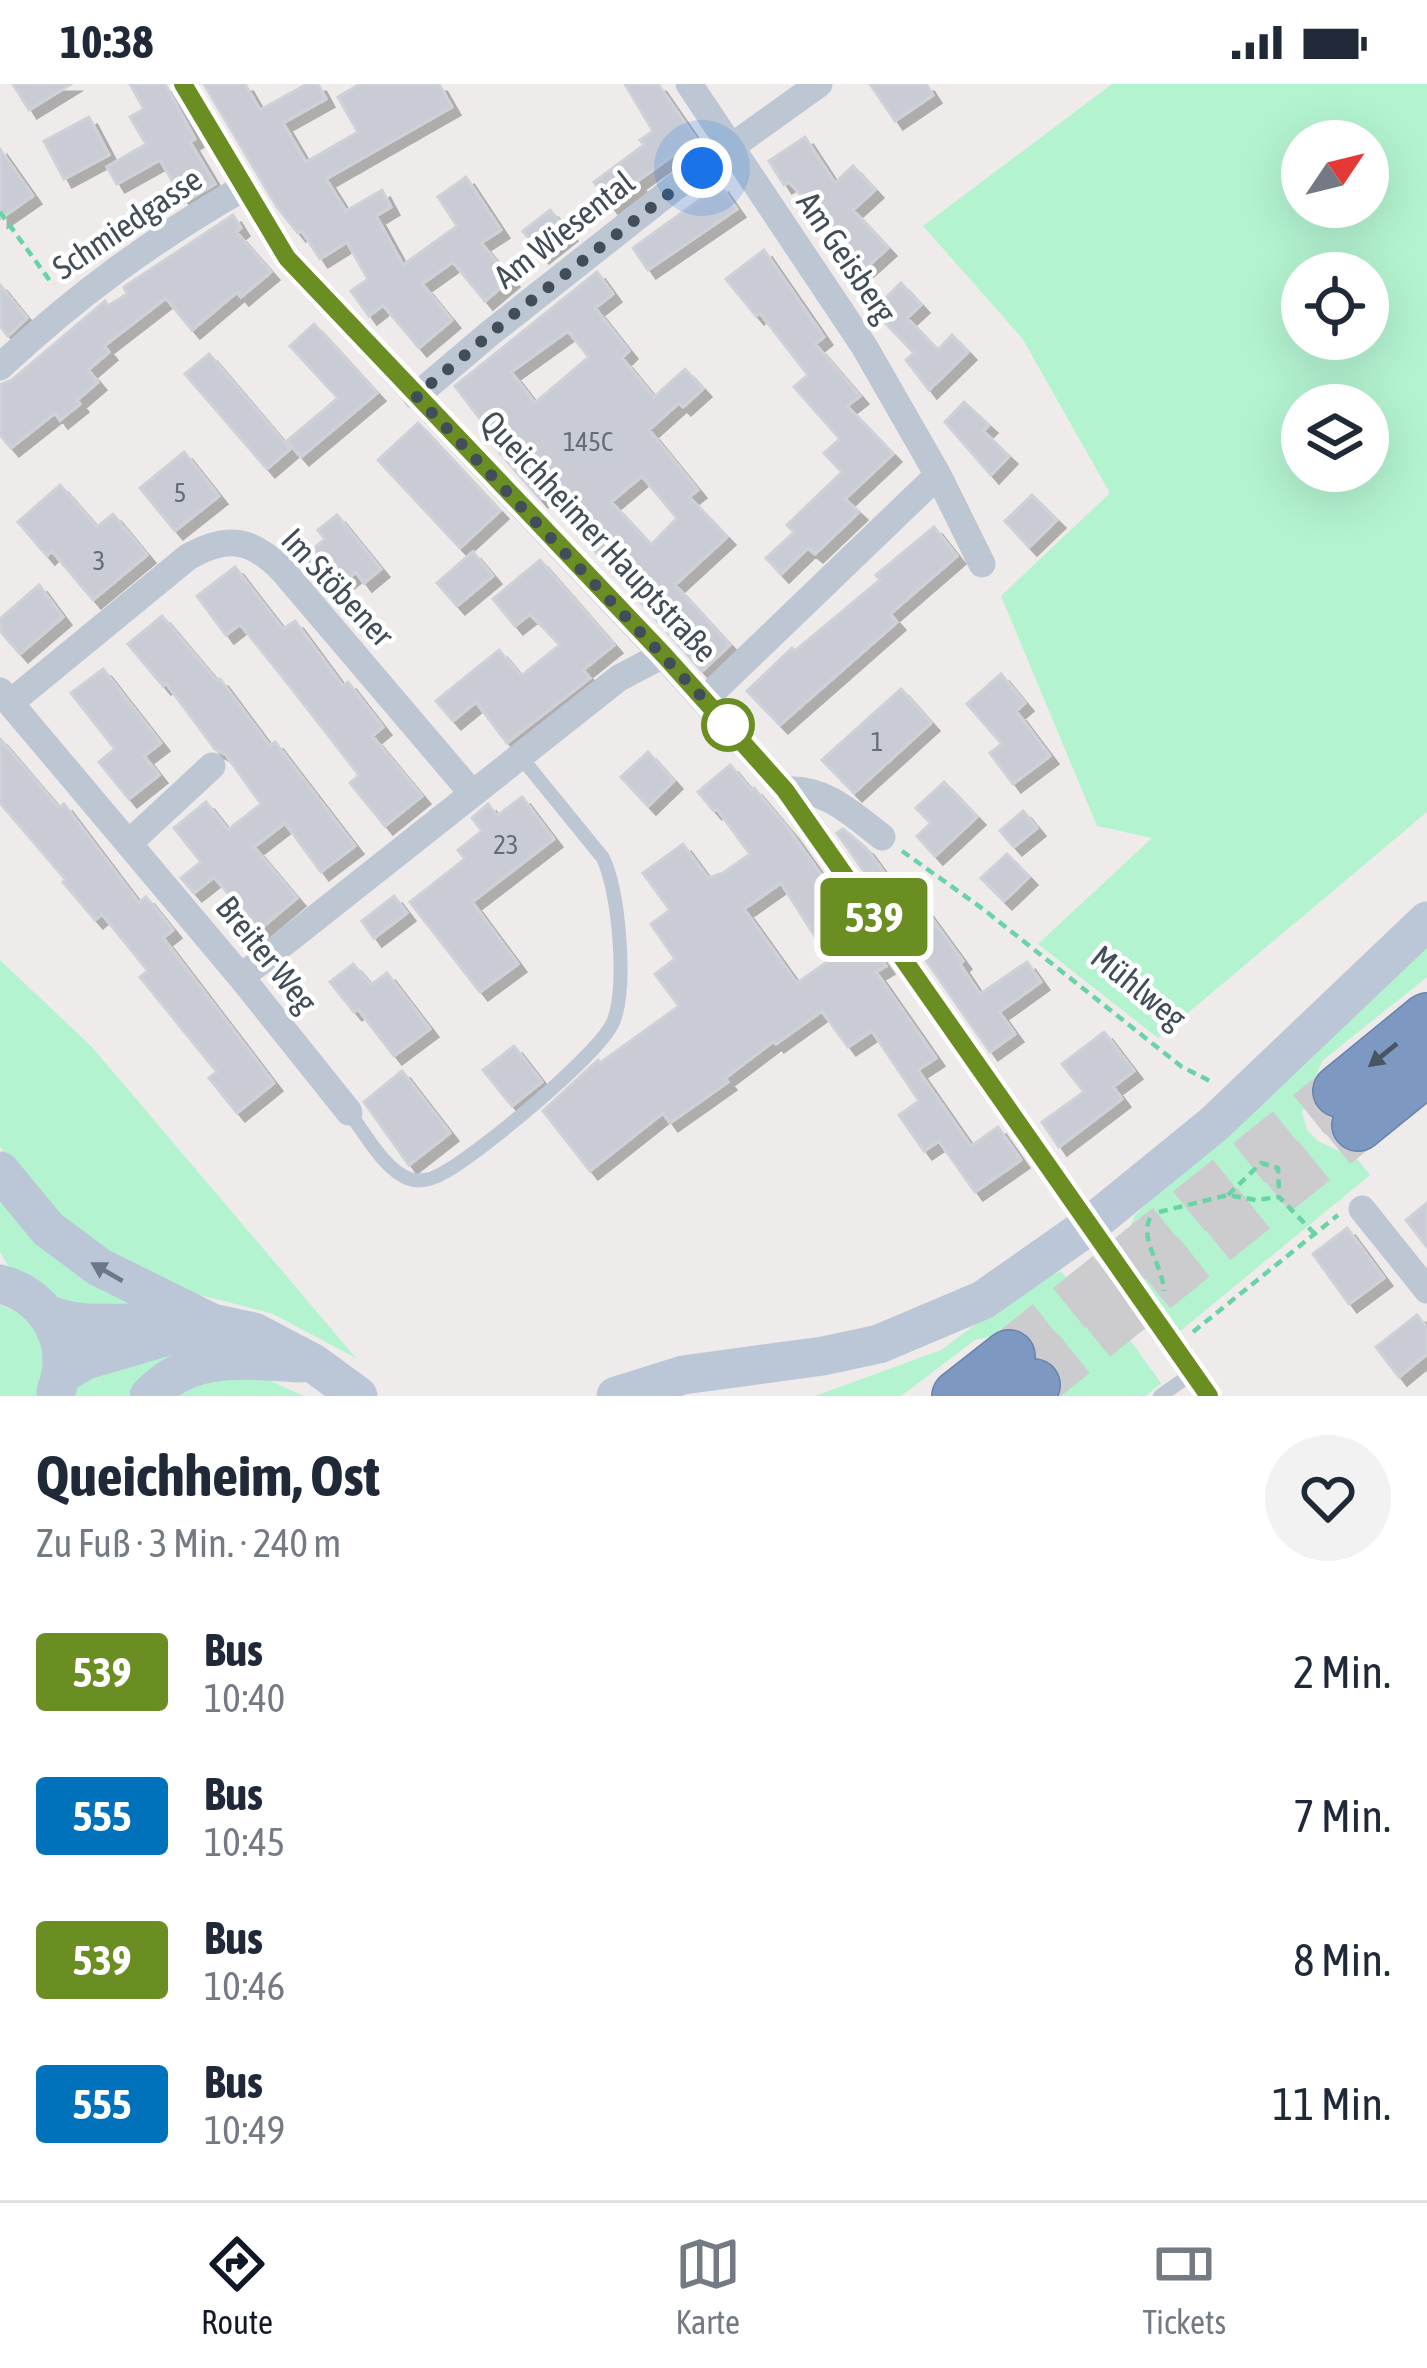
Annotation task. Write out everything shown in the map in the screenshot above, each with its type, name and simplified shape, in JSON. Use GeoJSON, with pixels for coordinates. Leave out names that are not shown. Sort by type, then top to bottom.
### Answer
{"type":"FeatureCollection","features":[{"type":"Feature","properties":{"kind":"highway"},"geometry":{"type":"LineString","coordinates":[[1427,1019],[1348,1108],[1427,1069]]}},
{"type":"Feature","properties":{"kind":"highway"},"geometry":{"type":"LineString","coordinates":[[958,1396],[1021,1379]]}},
{"type":"Feature","properties":{"kind":"street","name":"Queichheimer Hauptstraße"},"geometry":{"type":"LineString","coordinates":[[183,84],[287,258],[664,655],[785,790],[1201,1384]]}},
{"type":"Feature","properties":{"kind":"street","name":"Am Geisberg"},"geometry":{"type":"LineString","coordinates":[[688,84],[864,346],[938,475],[982,564]]}},
{"type":"Feature","properties":{"kind":"street","name":"Am Wiesental"},"geometry":{"type":"LineString","coordinates":[[416,396],[549,286],[819,84]]}},
{"type":"Feature","properties":{"kind":"street","name":"Schmiedgasse"},"geometry":{"type":"LineString","coordinates":[[0,367],[136,252],[243,188]]}},
{"type":"Feature","properties":{"kind":"street"},"geometry":{"type":"LineString","coordinates":[[704,700],[938,475]]}},
{"type":"Feature","properties":{"kind":"street","name":"Im Stöbener"},"geometry":{"type":"LineString","coordinates":[[5,697],[188,557],[212,544],[245,545],[262,551],[284,572],[472,793]]}},
{"type":"Feature","properties":{"kind":"street"},"geometry":{"type":"LineString","coordinates":[[241,977],[619,678],[664,655]]}},
{"type":"Feature","properties":{"kind":"street","name":"Breiter Weg"},"geometry":{"type":"LineString","coordinates":[[5,697],[349,1112]]}},
{"type":"Feature","properties":{"kind":"street"},"geometry":{"type":"LineString","coordinates":[[129,843],[212,766]]}},
{"type":"Feature","properties":{"kind":"street"},"geometry":{"type":"LineString","coordinates":[[785,790],[809,789],[824,795],[882,837]]}},
{"type":"Feature","properties":{"kind":"street"},"geometry":{"type":"LineString","coordinates":[[616,1396],[683,1375],[879,1344],[965,1309],[1090,1226],[1214,1124],[1427,921]]}},
{"type":"Feature","properties":{"kind":"street"},"geometry":{"type":"LineString","coordinates":[[0,1171],[31,1212],[81,1256],[198,1326]]}},
{"type":"Feature","properties":{"kind":"street"},"geometry":{"type":"LineString","coordinates":[[1362,1209],[1427,1290]]}},
{"type":"Feature","properties":{"kind":"street"},"geometry":{"type":"LineString","coordinates":[[5,1280],[49,1315],[83,1325],[137,1320],[254,1332],[313,1363],[358,1396]]}},
{"type":"Feature","properties":{"kind":"street"},"geometry":{"type":"LineString","coordinates":[[49,1315],[62,1344],[57,1390]]}},
{"type":"Feature","properties":{"kind":"street"},"geometry":{"type":"LineString","coordinates":[[57,1390],[86,1360],[198,1326]]}},
{"type":"Feature","properties":{"kind":"street"},"geometry":{"type":"LineString","coordinates":[[720,1396],[823,1356]]}},
{"type":"Feature","properties":{"kind":"street"},"geometry":{"type":"LineString","coordinates":[[149,1396],[180,1371],[217,1360],[313,1363]]}},
{"type":"Feature","properties":{"kind":"lane"},"geometry":{"type":"LineString","coordinates":[[349,1112],[399,1173],[420,1180],[440,1175],[507,1125],[611,1028],[619,998],[612,877],[603,858],[520,756]]}},
{"type":"Feature","properties":{"kind":"lane"},"geometry":{"type":"LineString","coordinates":[[1160,1396],[1201,1384]]}},
{"type":"Feature","properties":{"kind":"path"},"geometry":{"type":"LineString","coordinates":[[0,212],[68,305]]}},
{"type":"Feature","properties":{"kind":"path","name":"Mühlweg"},"geometry":{"type":"LineString","coordinates":[[882,837],[983,909],[1182,1066],[1213,1083]]}},
{"type":"Feature","properties":{"kind":"path"},"geometry":{"type":"LineString","coordinates":[[1228,1195],[1261,1162],[1277,1168],[1279,1196],[1314,1233]]}},
{"type":"Feature","properties":{"kind":"path"},"geometry":{"type":"LineString","coordinates":[[1167,1336],[1170,1315],[1163,1304],[1165,1285],[1145,1226],[1152,1216],[1166,1208],[1228,1195],[1256,1200],[1279,1196]]}},
{"type":"Feature","properties":{"kind":"path"},"geometry":{"type":"LineString","coordinates":[[1167,1336],[1355,1202],[1362,1209]]}},
{"type":"Feature","properties":{"kind":"green space"},"geometry":{"type":"Polygon","coordinates":[[[1112,84],[1427,84],[1427,812],[1158,1038],[1038,944],[1152,838],[1097,826],[1001,596],[1110,493],[1022,338],[923,226],[1112,84]]]}},
{"type":"Feature","properties":{"kind":"green space"},"geometry":{"type":"Polygon","coordinates":[[[1427,948],[1427,977],[1322,1061],[1302,1112],[1307,1130],[1318,1141],[1358,1160],[1370,1175],[1179,1332],[1129,1261],[1126,1237],[1135,1215],[1427,948]]]}},
{"type":"Feature","properties":{"kind":"green space"},"geometry":{"type":"Polygon","coordinates":[[[0,960],[92,1047],[356,1358],[271,1313],[184,1291],[87,1244],[7,1158],[0,1146],[0,960]]]}},
{"type":"Feature","properties":{"kind":"green space"},"geometry":{"type":"Polygon","coordinates":[[[0,1200],[144,1307],[90,1316],[11,1270],[0,1252],[0,1200]]]}},
{"type":"Feature","properties":{"kind":"green space"},"geometry":{"type":"Polygon","coordinates":[[[1061,1271],[1076,1291],[1100,1298],[1161,1383],[1146,1396],[1056,1396],[1022,1340],[1002,1334],[975,1340],[901,1396],[815,1396],[941,1350],[1027,1286],[1061,1271]]]}},
{"type":"Feature","properties":{"kind":"green space"},"geometry":{"type":"Polygon","coordinates":[[[0,1305],[28,1321],[41,1341],[39,1396],[0,1396],[0,1305]]]}},
{"type":"Feature","properties":{"kind":"green space"},"geometry":{"type":"Polygon","coordinates":[[[172,1351],[174,1357],[143,1377],[128,1396],[71,1396],[78,1385],[101,1370],[172,1351]]]}},
{"type":"Feature","properties":{"kind":"green space"},"geometry":{"type":"Polygon","coordinates":[[[257,1375],[304,1396],[161,1396],[174,1384],[257,1375]]]}},
{"type":"Feature","properties":{"kind":"building"},"geometry":{"type":"Polygon","coordinates":[[[13,84],[71,84],[29,110],[13,84]]]}},
{"type":"Feature","properties":{"kind":"building"},"geometry":{"type":"Polygon","coordinates":[[[130,84],[165,84],[215,184],[185,202],[160,160],[117,184],[107,167],[146,144],[130,117],[144,109],[130,84]]]}},
{"type":"Feature","properties":{"kind":"building"},"geometry":{"type":"Polygon","coordinates":[[[204,84],[245,84],[260,110],[307,84],[318,84],[326,99],[283,123],[306,162],[358,132],[338,97],[360,84],[439,84],[452,107],[326,179],[346,211],[382,190],[391,207],[376,216],[403,265],[457,226],[438,197],[466,177],[501,230],[481,243],[511,279],[485,301],[453,262],[422,284],[452,320],[419,348],[383,305],[369,316],[351,291],[368,279],[347,242],[320,259],[302,231],[298,233],[277,207],[204,84]]]}},
{"type":"Feature","properties":{"kind":"building"},"geometry":{"type":"Polygon","coordinates":[[[625,84],[658,84],[696,139],[610,205],[594,182],[644,145],[640,140],[653,131],[625,84]]]}},
{"type":"Feature","properties":{"kind":"building"},"geometry":{"type":"Polygon","coordinates":[[[870,84],[926,84],[933,95],[895,121],[870,84]]]}},
{"type":"Feature","properties":{"kind":"building"},"geometry":{"type":"Polygon","coordinates":[[[89,117],[109,155],[64,179],[44,141],[89,117]]]}},
{"type":"Feature","properties":{"kind":"building"},"geometry":{"type":"Polygon","coordinates":[[[805,137],[835,183],[853,166],[875,190],[853,210],[888,248],[856,277],[838,257],[849,247],[789,182],[784,185],[769,161],[805,137]]]}},
{"type":"Feature","properties":{"kind":"building"},"geometry":{"type":"Polygon","coordinates":[[[0,149],[33,196],[0,219],[0,149]]]}},
{"type":"Feature","properties":{"kind":"building"},"geometry":{"type":"Polygon","coordinates":[[[720,185],[737,209],[648,270],[633,248],[720,185]]]}},
{"type":"Feature","properties":{"kind":"building"},"geometry":{"type":"Polygon","coordinates":[[[550,210],[569,233],[541,255],[523,231],[550,210]]]}},
{"type":"Feature","properties":{"kind":"building"},"geometry":{"type":"Polygon","coordinates":[[[233,215],[241,228],[236,232],[271,272],[241,297],[237,292],[192,330],[166,298],[104,346],[109,352],[88,370],[98,382],[77,400],[80,404],[60,420],[55,413],[11,448],[0,435],[0,385],[105,301],[108,306],[127,294],[124,287],[233,215]]]}},
{"type":"Feature","properties":{"kind":"building"},"geometry":{"type":"Polygon","coordinates":[[[764,250],[824,337],[815,344],[860,396],[847,406],[893,454],[845,499],[859,512],[815,554],[808,548],[781,574],[766,558],[794,532],[787,525],[842,472],[824,453],[840,439],[794,387],[808,375],[760,313],[756,316],[726,279],[764,250]]]}},
{"type":"Feature","properties":{"kind":"building"},"geometry":{"type":"Polygon","coordinates":[[[597,272],[613,294],[595,308],[629,351],[622,358],[654,397],[685,369],[703,389],[649,430],[698,490],[689,497],[727,537],[675,585],[730,645],[702,671],[545,495],[540,499],[513,468],[455,386],[597,272]],[[568,331],[511,372],[535,403],[589,357],[568,331]],[[642,476],[611,502],[651,545],[677,518],[642,476]]]}},
{"type":"Feature","properties":{"kind":"building"},"geometry":{"type":"Polygon","coordinates":[[[901,283],[921,305],[907,318],[938,350],[952,335],[968,352],[929,390],[906,360],[914,353],[873,310],[901,283]]]}},
{"type":"Feature","properties":{"kind":"building"},"geometry":{"type":"Polygon","coordinates":[[[0,285],[27,318],[8,336],[0,326],[0,285]]]}},
{"type":"Feature","properties":{"kind":"building"},"geometry":{"type":"Polygon","coordinates":[[[314,324],[377,393],[301,457],[287,441],[338,398],[290,346],[314,324]]]}},
{"type":"Feature","properties":{"kind":"building"},"geometry":{"type":"Polygon","coordinates":[[[209,354],[290,449],[267,469],[185,374],[209,354]]]}},
{"type":"Feature","properties":{"kind":"building"},"geometry":{"type":"Polygon","coordinates":[[[964,402],[989,425],[983,431],[1009,456],[991,475],[945,422],[964,402]]]}},
{"type":"Feature","properties":{"kind":"building"},"geometry":{"type":"Polygon","coordinates":[[[418,423],[500,511],[460,548],[378,460],[418,423]]]}},
{"type":"Feature","properties":{"kind":"building"},"geometry":{"type":"Polygon","coordinates":[[[184,452],[219,496],[175,531],[140,488],[184,452]]]}},
{"type":"Feature","properties":{"kind":"building"},"geometry":{"type":"Polygon","coordinates":[[[60,485],[97,527],[113,514],[147,555],[93,600],[52,551],[47,556],[18,522],[60,485]]]}},
{"type":"Feature","properties":{"kind":"building"},"geometry":{"type":"Polygon","coordinates":[[[1032,495],[1057,520],[1029,547],[1005,521],[1032,495]]]}},
{"type":"Feature","properties":{"kind":"building"},"geometry":{"type":"Polygon","coordinates":[[[337,515],[381,569],[364,583],[356,572],[331,592],[303,558],[325,539],[318,530],[337,515]]]}},
{"type":"Feature","properties":{"kind":"building"},"geometry":{"type":"Polygon","coordinates":[[[934,527],[957,556],[890,614],[897,622],[780,725],[747,691],[792,648],[795,651],[880,580],[876,575],[934,527]]]}},
{"type":"Feature","properties":{"kind":"building"},"geometry":{"type":"Polygon","coordinates":[[[473,552],[493,576],[457,606],[437,583],[473,552]]]}},
{"type":"Feature","properties":{"kind":"building"},"geometry":{"type":"Polygon","coordinates":[[[540,560],[614,645],[583,670],[590,678],[507,743],[476,702],[453,721],[436,701],[499,650],[521,676],[560,645],[530,614],[515,626],[493,599],[540,560]]]}},
{"type":"Feature","properties":{"kind":"building"},"geometry":{"type":"Polygon","coordinates":[[[235,567],[283,629],[295,621],[343,686],[348,682],[383,727],[372,736],[422,796],[385,826],[350,783],[359,775],[240,624],[226,635],[197,596],[235,567]]]}},
{"type":"Feature","properties":{"kind":"building"},"geometry":{"type":"Polygon","coordinates":[[[39,585],[63,617],[20,654],[0,631],[0,619],[39,585]]]}},
{"type":"Feature","properties":{"kind":"building"},"geometry":{"type":"Polygon","coordinates":[[[162,616],[220,679],[270,746],[275,742],[355,846],[321,872],[285,823],[254,847],[297,898],[259,930],[214,877],[194,893],[181,878],[201,862],[174,828],[206,802],[228,830],[261,804],[226,755],[215,749],[166,683],[163,686],[128,644],[162,616]]]}},
{"type":"Feature","properties":{"kind":"building"},"geometry":{"type":"Polygon","coordinates":[[[103,669],[161,743],[144,756],[159,775],[129,799],[99,762],[115,749],[71,693],[103,669]]]}},
{"type":"Feature","properties":{"kind":"building"},"geometry":{"type":"Polygon","coordinates":[[[1001,674],[1025,703],[1016,711],[1050,756],[1013,784],[990,753],[1002,744],[967,704],[1001,674]]]}},
{"type":"Feature","properties":{"kind":"building"},"geometry":{"type":"Polygon","coordinates":[[[901,689],[931,723],[854,793],[822,760],[901,689]]]}},
{"type":"Feature","properties":{"kind":"building"},"geometry":{"type":"Polygon","coordinates":[[[0,739],[59,808],[64,804],[139,903],[146,897],[173,930],[163,938],[274,1083],[237,1113],[209,1078],[217,1072],[140,977],[148,971],[102,914],[95,920],[0,803],[0,739]]]}},
{"type":"Feature","properties":{"kind":"building"},"geometry":{"type":"Polygon","coordinates":[[[648,752],[674,781],[648,806],[621,777],[648,752]]]}},
{"type":"Feature","properties":{"kind":"building"},"geometry":{"type":"Polygon","coordinates":[[[730,765],[754,788],[886,966],[876,972],[936,1058],[918,1070],[971,1146],[998,1127],[1021,1160],[975,1192],[939,1141],[924,1151],[899,1115],[919,1101],[872,1031],[848,1047],[822,1011],[776,1044],[774,1041],[725,1078],[728,1082],[670,1123],[663,1113],[590,1171],[543,1111],[598,1060],[600,1063],[679,1006],[655,974],[675,959],[651,924],[670,910],[643,873],[683,844],[708,878],[750,854],[717,809],[698,792],[730,765]],[[781,883],[744,909],[797,983],[830,960],[781,883]]]}},
{"type":"Feature","properties":{"kind":"building"},"geometry":{"type":"Polygon","coordinates":[[[944,782],[977,817],[935,856],[917,836],[931,823],[916,808],[944,782]]]}},
{"type":"Feature","properties":{"kind":"building"},"geometry":{"type":"Polygon","coordinates":[[[522,797],[554,839],[472,902],[518,964],[480,992],[410,902],[465,859],[458,850],[482,831],[472,818],[488,804],[497,816],[522,797]]]}},
{"type":"Feature","properties":{"kind":"building"},"geometry":{"type":"Polygon","coordinates":[[[1023,811],[1037,828],[1014,847],[1000,831],[1023,811]]]}},
{"type":"Feature","properties":{"kind":"building"},"geometry":{"type":"Polygon","coordinates":[[[843,829],[866,848],[899,893],[908,886],[963,961],[960,964],[980,994],[1027,962],[1041,982],[999,1012],[1015,1034],[990,1052],[837,833],[843,829]]]}},
{"type":"Feature","properties":{"kind":"building"},"geometry":{"type":"Polygon","coordinates":[[[1007,854],[1029,877],[1004,901],[981,878],[1007,854]]]}},
{"type":"Feature","properties":{"kind":"building"},"geometry":{"type":"Polygon","coordinates":[[[394,896],[407,913],[374,938],[362,921],[394,896]]]}},
{"type":"Feature","properties":{"kind":"building"},"geometry":{"type":"Polygon","coordinates":[[[353,964],[371,985],[387,973],[430,1029],[394,1056],[330,982],[353,964]]]}},
{"type":"Feature","properties":{"kind":"building"},"geometry":{"type":"Polygon","coordinates":[[[1104,1032],[1134,1071],[1113,1087],[1122,1099],[1059,1147],[1042,1122],[1084,1092],[1062,1064],[1104,1032]]]}},
{"type":"Feature","properties":{"kind":"building"},"geometry":{"type":"Polygon","coordinates":[[[514,1046],[542,1082],[512,1106],[483,1070],[514,1046]]]}},
{"type":"Feature","properties":{"kind":"building"},"geometry":{"type":"Polygon","coordinates":[[[402,1071],[450,1133],[409,1165],[364,1102],[402,1071]]]}},
{"type":"Feature","properties":{"kind":"building"},"geometry":{"type":"Polygon","coordinates":[[[1427,1203],[1427,1247],[1406,1220],[1427,1203]]]}},
{"type":"Feature","properties":{"kind":"building"},"geometry":{"type":"Polygon","coordinates":[[[1347,1228],[1384,1278],[1349,1304],[1313,1254],[1347,1228]]]}},
{"type":"Feature","properties":{"kind":"building"},"geometry":{"type":"Polygon","coordinates":[[[1417,1315],[1427,1328],[1427,1354],[1399,1377],[1376,1347],[1417,1315]]]}},
{"type":"Feature","properties":{"kind":"tunnel"},"geometry":{"type":"LineString","coordinates":[[1009,1356],[1339,1091]]}},
{"type":"Feature","properties":{"kind":"tunnel"},"geometry":{"type":"LineString","coordinates":[[1034,1385],[1358,1125]]}},
{"type":"Feature","properties":{"kind":"bus line","name":"539"},"geometry":{"type":"LineString","coordinates":[[183,84],[287,258],[664,655],[785,790],[1209,1396]]}},
{"type":"Feature","properties":{"kind":"route"},"geometry":{"type":"LineString","coordinates":[[702,168],[416,396],[736,733],[728,725]]}}]}
